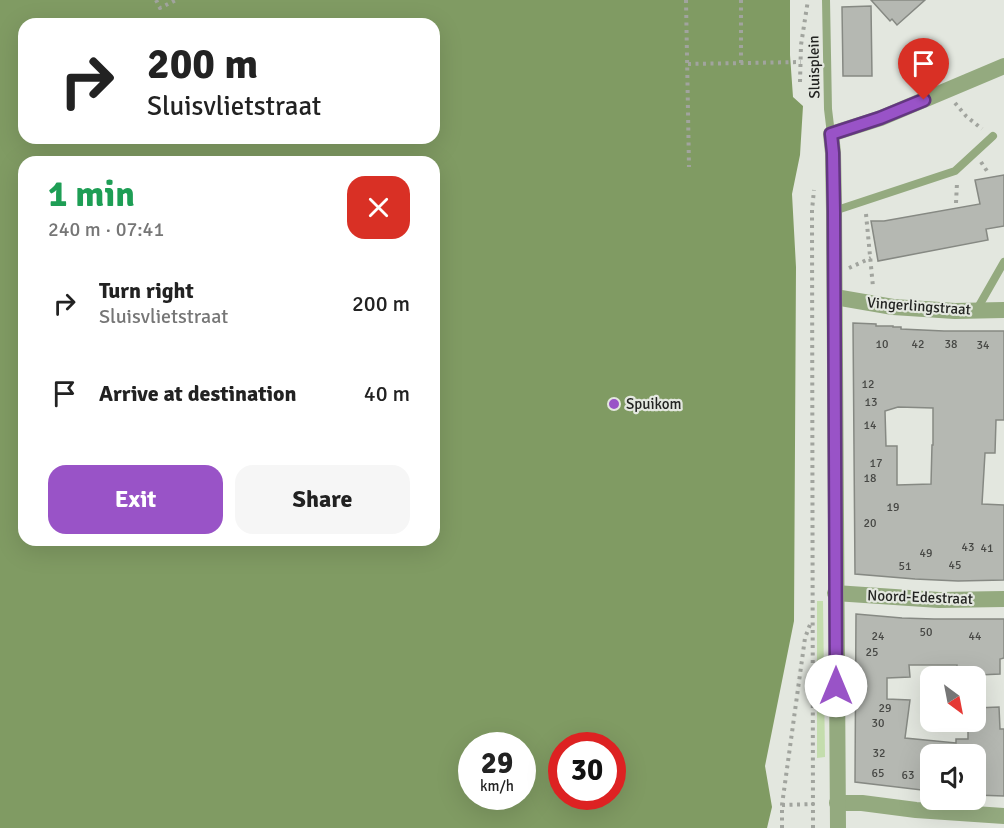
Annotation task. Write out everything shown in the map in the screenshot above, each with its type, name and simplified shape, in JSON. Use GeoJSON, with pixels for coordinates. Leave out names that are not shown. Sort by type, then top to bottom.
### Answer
{"type":"FeatureCollection","features":[{"type":"Feature","properties":{"kind":"street"},"geometry":{"type":"LineString","coordinates":[[838,828],[835,297],[831,134],[880,118],[1004,66]]}},
{"type":"Feature","properties":{"kind":"street","name":"Vingerlingstraat"},"geometry":{"type":"LineString","coordinates":[[835,297],[893,307],[935,310],[1004,310]]}},
{"type":"Feature","properties":{"kind":"street","name":"Noord-Edestraat"},"geometry":{"type":"LineString","coordinates":[[835,593],[939,600],[1004,599]]}},
{"type":"Feature","properties":{"kind":"street"},"geometry":{"type":"LineString","coordinates":[[837,803],[862,803],[916,810],[1004,816]]}},
{"type":"Feature","properties":{"kind":"lane","name":"Sluisplein"},"geometry":{"type":"LineString","coordinates":[[826,0],[828,109],[831,134]]}},
{"type":"Feature","properties":{"kind":"lane"},"geometry":{"type":"LineString","coordinates":[[834,212],[955,171],[993,136]]}},
{"type":"Feature","properties":{"kind":"lane"},"geometry":{"type":"LineString","coordinates":[[976,310],[1004,262]]}},
{"type":"Feature","properties":{"kind":"path"},"geometry":{"type":"LineString","coordinates":[[156,0],[160,8],[177,0]]}},
{"type":"Feature","properties":{"kind":"path"},"geometry":{"type":"LineString","coordinates":[[687,0],[689,167]]}},
{"type":"Feature","properties":{"kind":"path"},"geometry":{"type":"LineString","coordinates":[[741,0],[741,63]]}},
{"type":"Feature","properties":{"kind":"path"},"geometry":{"type":"LineString","coordinates":[[800,82],[801,45],[808,0]]}},
{"type":"Feature","properties":{"kind":"path"},"geometry":{"type":"LineString","coordinates":[[687,64],[801,62]]}},
{"type":"Feature","properties":{"kind":"path"},"geometry":{"type":"LineString","coordinates":[[945,91],[966,116],[993,136]]}},
{"type":"Feature","properties":{"kind":"path"},"geometry":{"type":"LineString","coordinates":[[813,828],[812,210],[815,188]]}},
{"type":"Feature","properties":{"kind":"path"},"geometry":{"type":"LineString","coordinates":[[865,201],[875,304]]}},
{"type":"Feature","properties":{"kind":"path"},"geometry":{"type":"LineString","coordinates":[[782,827],[782,805],[805,638],[813,619]]}},
{"type":"Feature","properties":{"kind":"path"},"geometry":{"type":"LineString","coordinates":[[782,805],[813,804]]}},
{"type":"Feature","properties":{"kind":"shaded area","name":"Spuikom"},"geometry":{"type":"Polygon","coordinates":[[[0,0],[790,0],[793,97],[803,106],[800,155],[792,194],[796,267],[794,621],[765,766],[772,807],[767,828],[0,828],[0,0]]]}},
{"type":"Feature","properties":{"kind":"shaded area"},"geometry":{"type":"Polygon","coordinates":[[[817,601],[823,601],[825,757],[817,758],[817,601]]]}},
{"type":"Feature","properties":{"kind":"building"},"geometry":{"type":"Polygon","coordinates":[[[871,0],[925,0],[897,25],[892,19],[890,21],[871,0]]]}},
{"type":"Feature","properties":{"kind":"building"},"geometry":{"type":"Polygon","coordinates":[[[871,6],[872,76],[843,76],[842,7],[871,6]]]}},
{"type":"Feature","properties":{"kind":"building"},"geometry":{"type":"Polygon","coordinates":[[[1004,175],[1004,226],[986,229],[988,240],[878,261],[871,221],[884,221],[980,204],[975,180],[1004,175]]]}},
{"type":"Feature","properties":{"kind":"building"},"geometry":{"type":"Polygon","coordinates":[[[853,323],[901,327],[901,329],[1004,331],[1004,420],[996,420],[995,453],[985,453],[982,504],[1004,505],[1004,580],[958,581],[855,574],[853,323]],[[898,407],[885,411],[886,446],[897,446],[897,485],[931,484],[933,408],[898,407]]]}},
{"type":"Feature","properties":{"kind":"building"},"geometry":{"type":"Polygon","coordinates":[[[856,614],[902,618],[1004,619],[1004,658],[1000,659],[1000,674],[986,675],[986,666],[909,665],[910,677],[887,678],[887,699],[910,700],[905,738],[956,743],[956,739],[968,739],[968,732],[986,732],[986,708],[999,707],[1000,729],[1004,729],[1004,796],[986,795],[986,744],[920,744],[920,790],[855,782],[856,614]]]}},
{"type":"Feature","properties":{"kind":"place","name":"Spuikom"},"geometry":{"type":"Point","coordinates":[614,404]}},
{"type":"Feature","properties":{"kind":"route"},"geometry":{"type":"LineString","coordinates":[[836,686],[834,212],[831,134],[924,100]]}}]}
